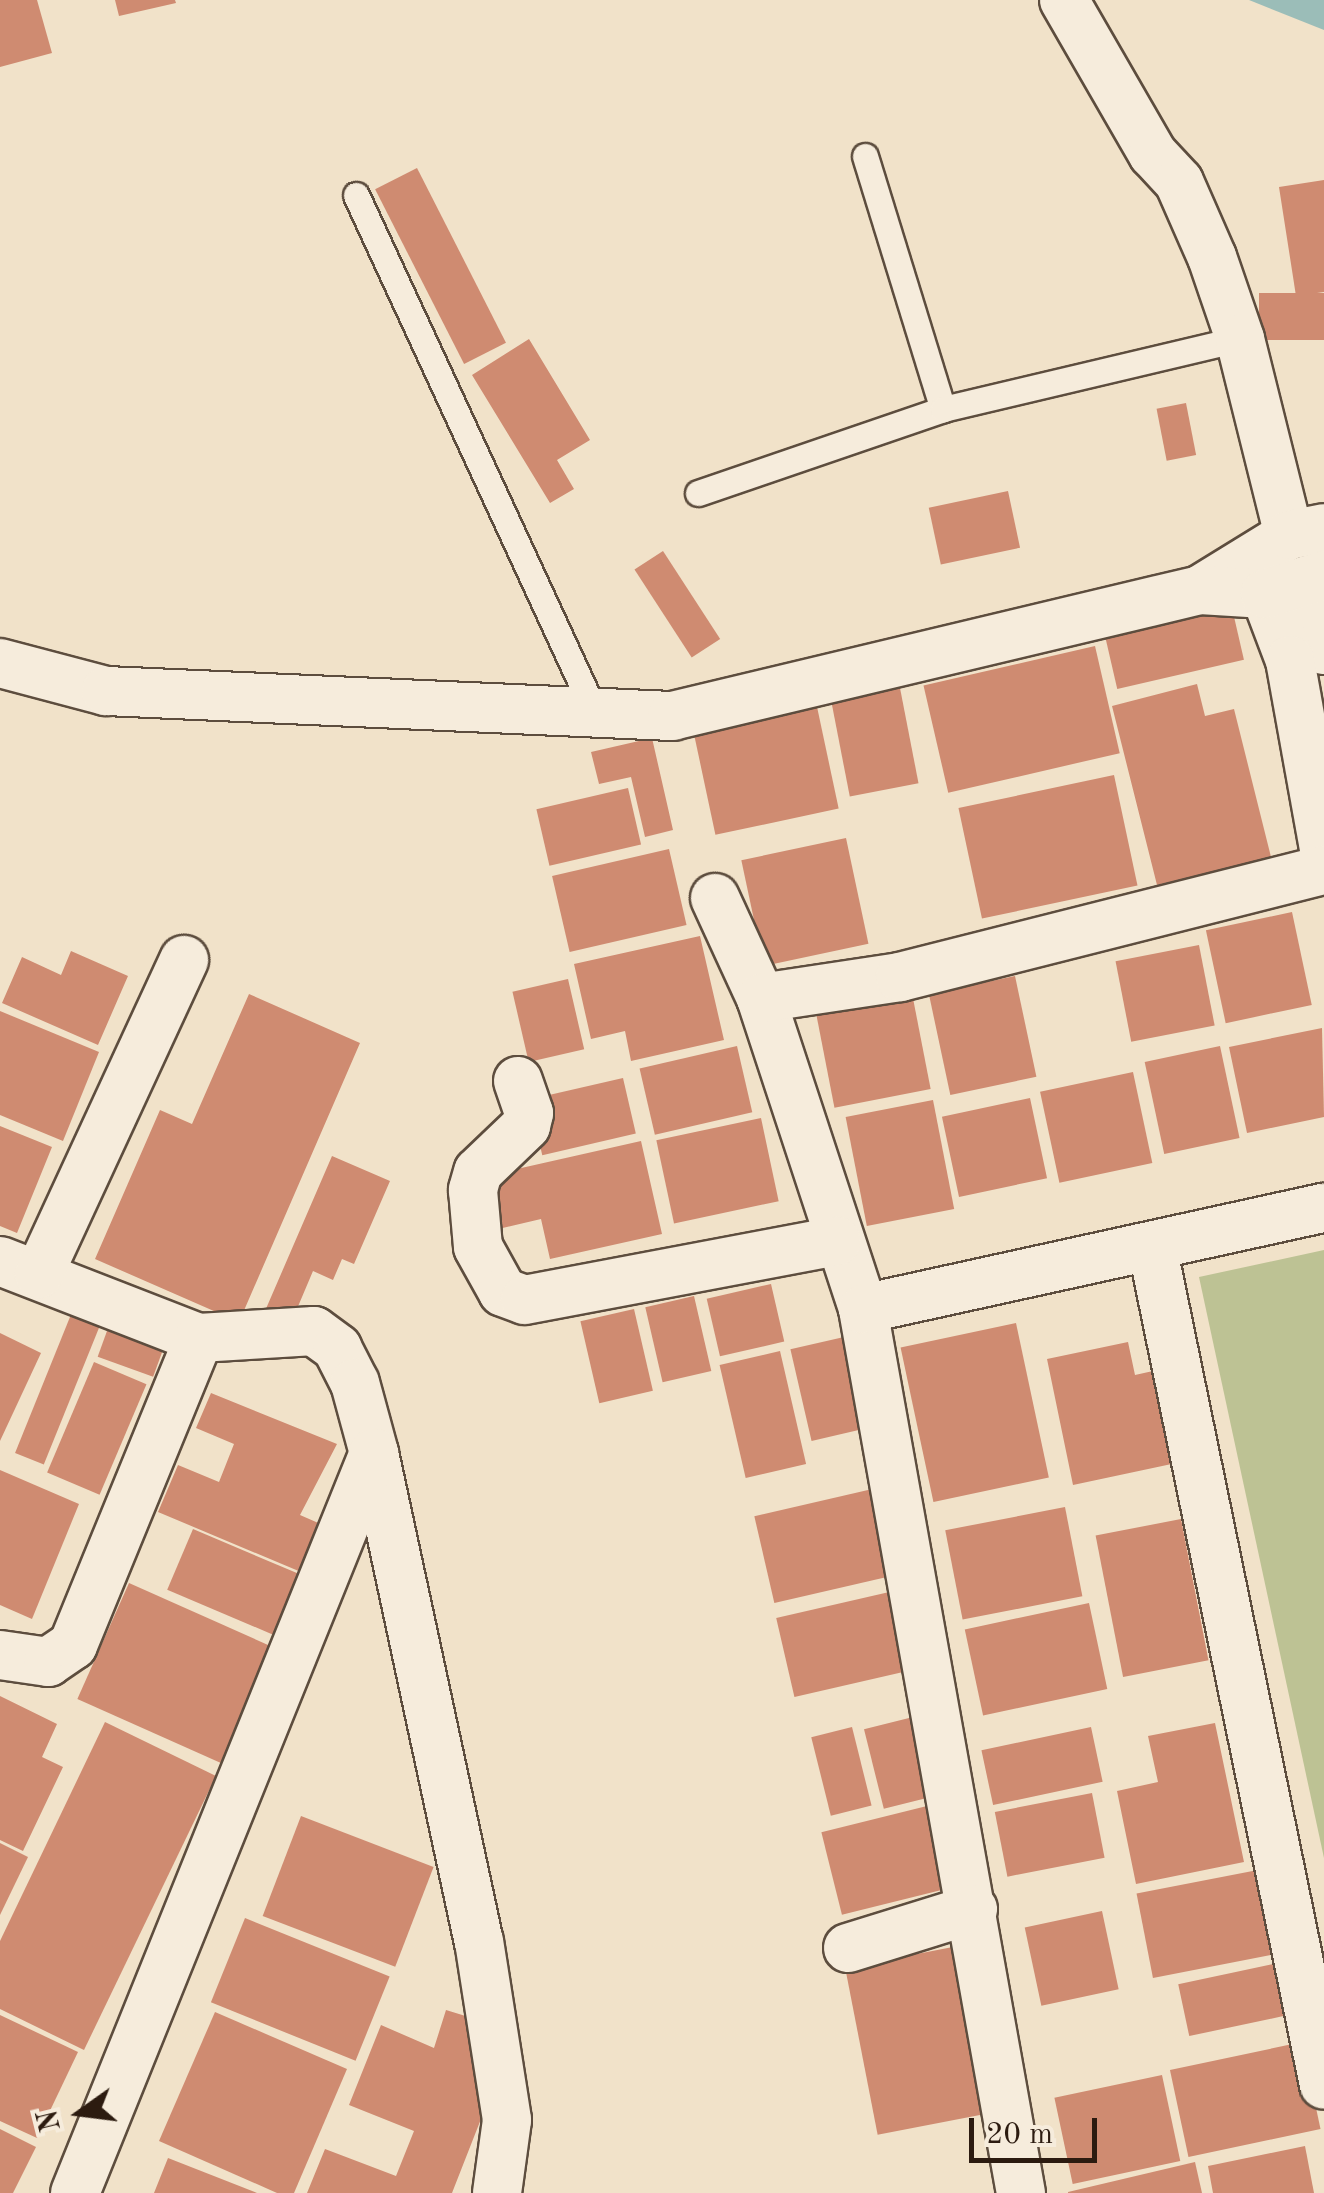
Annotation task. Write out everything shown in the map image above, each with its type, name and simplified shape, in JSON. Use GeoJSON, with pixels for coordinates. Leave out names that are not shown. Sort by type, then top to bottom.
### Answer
{"type":"FeatureCollection","features":[{"type":"Feature","properties":{"kind":"street"},"geometry":{"type":"LineString","coordinates":[[1064,0],[1153,154],[1179,182],[1240,338],[1306,532],[1200,590]]}},
{"type":"Feature","properties":{"kind":"street"},"geometry":{"type":"LineString","coordinates":[[0,663],[106,691],[597,718],[672,716],[1200,590],[1299,583]]}},
{"type":"Feature","properties":{"kind":"street"},"geometry":{"type":"LineString","coordinates":[[1299,583],[1324,650]]}},
{"type":"Feature","properties":{"kind":"street"},"geometry":{"type":"LineString","coordinates":[[1299,583],[1290,660],[1324,849]]}},
{"type":"Feature","properties":{"kind":"street"},"geometry":{"type":"LineString","coordinates":[[761,998],[900,977],[1324,870]]}},
{"type":"Feature","properties":{"kind":"street"},"geometry":{"type":"LineString","coordinates":[[715,898],[761,998],[836,1241],[863,1309],[1021,2193]]}},
{"type":"Feature","properties":{"kind":"street"},"geometry":{"type":"LineString","coordinates":[[184,960],[20,1268],[199,1338],[314,1331],[325,1337],[355,1383],[374,1453],[498,2055],[507,2120],[497,2193]]}},
{"type":"Feature","properties":{"kind":"street"},"geometry":{"type":"LineString","coordinates":[[518,1082],[529,1113],[526,1126],[478,1172],[474,1190],[478,1247],[503,1292],[526,1300],[836,1241]]}},
{"type":"Feature","properties":{"kind":"street"},"geometry":{"type":"LineString","coordinates":[[863,1309],[1324,1208]]}},
{"type":"Feature","properties":{"kind":"street"},"geometry":{"type":"LineString","coordinates":[[1152,1246],[1312,1976],[1324,2086]]}},
{"type":"Feature","properties":{"kind":"street"},"geometry":{"type":"LineString","coordinates":[[0,1655],[48,1662],[74,1645],[199,1338]]}},
{"type":"Feature","properties":{"kind":"street"},"geometry":{"type":"LineString","coordinates":[[74,2193],[374,1453]]}},
{"type":"Feature","properties":{"kind":"street"},"geometry":{"type":"LineString","coordinates":[[848,1948],[972,1909]]}},
{"type":"Feature","properties":{"kind":"lane"},"geometry":{"type":"LineString","coordinates":[[865,156],[944,409]]}},
{"type":"Feature","properties":{"kind":"lane"},"geometry":{"type":"LineString","coordinates":[[356,195],[597,718]]}},
{"type":"Feature","properties":{"kind":"lane"},"geometry":{"type":"LineString","coordinates":[[698,493],[944,409],[1240,338]]}},
{"type":"Feature","properties":{"kind":"green space"},"geometry":{"type":"Polygon","coordinates":[[[1324,1250],[1324,1858],[1199,1277],[1324,1250]]]}},
{"type":"Feature","properties":{"kind":"water"},"geometry":{"type":"Polygon","coordinates":[[[1249,0],[1324,0],[1324,30],[1249,0]]]}},
{"type":"Feature","properties":{"kind":"building"},"geometry":{"type":"Polygon","coordinates":[[[0,0],[37,0],[52,53],[0,67],[0,0]]]}},
{"type":"Feature","properties":{"kind":"building"},"geometry":{"type":"Polygon","coordinates":[[[115,0],[175,0],[176,3],[119,16],[115,0]]]}},
{"type":"Feature","properties":{"kind":"building"},"geometry":{"type":"Polygon","coordinates":[[[417,168],[506,343],[464,364],[375,189],[417,168]]]}},
{"type":"Feature","properties":{"kind":"building"},"geometry":{"type":"Polygon","coordinates":[[[1324,180],[1324,292],[1296,296],[1279,187],[1324,180]]]}},
{"type":"Feature","properties":{"kind":"building"},"geometry":{"type":"Polygon","coordinates":[[[1259,293],[1324,293],[1324,340],[1259,340],[1259,293]]]}},
{"type":"Feature","properties":{"kind":"building"},"geometry":{"type":"Polygon","coordinates":[[[529,339],[590,440],[557,460],[574,489],[550,503],[472,375],[529,339]]]}},
{"type":"Feature","properties":{"kind":"building"},"geometry":{"type":"Polygon","coordinates":[[[1186,403],[1196,455],[1167,461],[1157,409],[1186,403]]]}},
{"type":"Feature","properties":{"kind":"building"},"geometry":{"type":"Polygon","coordinates":[[[1008,491],[1020,548],[941,565],[929,508],[1008,491]]]}},
{"type":"Feature","properties":{"kind":"building"},"geometry":{"type":"Polygon","coordinates":[[[663,551],[720,639],[692,658],[634,570],[663,551]]]}},
{"type":"Feature","properties":{"kind":"building"},"geometry":{"type":"Polygon","coordinates":[[[1232,608],[1244,660],[1117,689],[1105,637],[1232,608]]]}},
{"type":"Feature","properties":{"kind":"building"},"geometry":{"type":"Polygon","coordinates":[[[1095,646],[1120,753],[948,793],[924,686],[1095,646]]]}},
{"type":"Feature","properties":{"kind":"building"},"geometry":{"type":"Polygon","coordinates":[[[1197,684],[1205,716],[1234,709],[1271,857],[1157,885],[1112,706],[1197,684]]]}},
{"type":"Feature","properties":{"kind":"building"},"geometry":{"type":"Polygon","coordinates":[[[900,688],[919,783],[850,797],[831,701],[900,688]]]}},
{"type":"Feature","properties":{"kind":"building"},"geometry":{"type":"Polygon","coordinates":[[[816,702],[839,809],[715,835],[693,728],[816,702]]]}},
{"type":"Feature","properties":{"kind":"building"},"geometry":{"type":"Polygon","coordinates":[[[652,738],[673,830],[645,837],[631,777],[599,784],[591,752],[652,738]]]}},
{"type":"Feature","properties":{"kind":"building"},"geometry":{"type":"Polygon","coordinates":[[[1114,775],[1137,886],[982,919],[958,808],[1114,775]]]}},
{"type":"Feature","properties":{"kind":"building"},"geometry":{"type":"Polygon","coordinates":[[[628,788],[641,845],[549,866],[536,809],[628,788]]]}},
{"type":"Feature","properties":{"kind":"building"},"geometry":{"type":"Polygon","coordinates":[[[846,838],[868,944],[764,966],[741,860],[846,838]]]}},
{"type":"Feature","properties":{"kind":"building"},"geometry":{"type":"Polygon","coordinates":[[[669,849],[687,925],[570,952],[552,876],[669,849]]]}},
{"type":"Feature","properties":{"kind":"building"},"geometry":{"type":"Polygon","coordinates":[[[1292,912],[1312,1005],[1226,1023],[1206,930],[1292,912]]]}},
{"type":"Feature","properties":{"kind":"building"},"geometry":{"type":"Polygon","coordinates":[[[700,936],[724,1040],[631,1061],[625,1031],[591,1039],[574,964],[700,936]]]}},
{"type":"Feature","properties":{"kind":"building"},"geometry":{"type":"Polygon","coordinates":[[[1199,945],[1215,1025],[1131,1042],[1116,961],[1199,945]]]}},
{"type":"Feature","properties":{"kind":"building"},"geometry":{"type":"Polygon","coordinates":[[[71,951],[128,976],[98,1045],[2,1003],[22,957],[61,975],[71,951]]]}},
{"type":"Feature","properties":{"kind":"building"},"geometry":{"type":"Polygon","coordinates":[[[1015,976],[1036,1077],[950,1095],[929,994],[1015,976]]]}},
{"type":"Feature","properties":{"kind":"building"},"geometry":{"type":"Polygon","coordinates":[[[568,979],[584,1049],[529,1062],[512,992],[568,979]]]}},
{"type":"Feature","properties":{"kind":"building"},"geometry":{"type":"Polygon","coordinates":[[[911,988],[931,1089],[834,1108],[815,1007],[911,988]]]}},
{"type":"Feature","properties":{"kind":"building"},"geometry":{"type":"Polygon","coordinates":[[[249,994],[360,1043],[239,1322],[95,1259],[160,1110],[192,1124],[249,994]]]}},
{"type":"Feature","properties":{"kind":"building"},"geometry":{"type":"Polygon","coordinates":[[[0,1011],[99,1052],[63,1141],[0,1115],[0,1011]]]}},
{"type":"Feature","properties":{"kind":"building"},"geometry":{"type":"Polygon","coordinates":[[[1322,1028],[1324,1117],[1247,1133],[1229,1047],[1322,1028]]]}},
{"type":"Feature","properties":{"kind":"building"},"geometry":{"type":"Polygon","coordinates":[[[737,1046],[752,1112],[655,1135],[640,1068],[737,1046]]]}},
{"type":"Feature","properties":{"kind":"building"},"geometry":{"type":"Polygon","coordinates":[[[1220,1046],[1240,1138],[1164,1154],[1145,1062],[1220,1046]]]}},
{"type":"Feature","properties":{"kind":"building"},"geometry":{"type":"Polygon","coordinates":[[[1133,1072],[1152,1163],[1059,1183],[1040,1092],[1133,1072]]]}},
{"type":"Feature","properties":{"kind":"building"},"geometry":{"type":"Polygon","coordinates":[[[623,1078],[636,1134],[542,1155],[529,1100],[623,1078]]]}},
{"type":"Feature","properties":{"kind":"building"},"geometry":{"type":"Polygon","coordinates":[[[1030,1098],[1047,1178],[959,1197],[942,1117],[1030,1098]]]}},
{"type":"Feature","properties":{"kind":"building"},"geometry":{"type":"Polygon","coordinates":[[[933,1100],[954,1209],[867,1226],[846,1117],[933,1100]]]}},
{"type":"Feature","properties":{"kind":"building"},"geometry":{"type":"Polygon","coordinates":[[[761,1118],[779,1201],[674,1223],[656,1140],[761,1118]]]}},
{"type":"Feature","properties":{"kind":"building"},"geometry":{"type":"Polygon","coordinates":[[[0,1126],[52,1147],[17,1233],[0,1226],[0,1126]]]}},
{"type":"Feature","properties":{"kind":"building"},"geometry":{"type":"Polygon","coordinates":[[[641,1141],[662,1234],[550,1259],[541,1219],[494,1230],[482,1177],[641,1141]]]}},
{"type":"Feature","properties":{"kind":"building"},"geometry":{"type":"Polygon","coordinates":[[[332,1156],[390,1181],[354,1264],[342,1259],[333,1280],[313,1271],[291,1323],[265,1311],[332,1156]]]}},
{"type":"Feature","properties":{"kind":"building"},"geometry":{"type":"Polygon","coordinates":[[[771,1284],[784,1341],[720,1356],[707,1299],[771,1284]]]}},
{"type":"Feature","properties":{"kind":"building"},"geometry":{"type":"Polygon","coordinates":[[[694,1296],[711,1371],[663,1382],[645,1307],[694,1296]]]}},
{"type":"Feature","properties":{"kind":"building"},"geometry":{"type":"Polygon","coordinates":[[[634,1309],[653,1391],[599,1403],[580,1321],[634,1309]]]}},
{"type":"Feature","properties":{"kind":"building"},"geometry":{"type":"Polygon","coordinates":[[[72,1312],[101,1324],[44,1465],[15,1453],[72,1312]]]}},
{"type":"Feature","properties":{"kind":"building"},"geometry":{"type":"Polygon","coordinates":[[[111,1320],[166,1340],[153,1377],[98,1357],[111,1320]]]}},
{"type":"Feature","properties":{"kind":"building"},"geometry":{"type":"Polygon","coordinates":[[[1016,1323],[1049,1478],[933,1502],[901,1348],[1016,1323]]]}},
{"type":"Feature","properties":{"kind":"building"},"geometry":{"type":"Polygon","coordinates":[[[0,1333],[41,1353],[0,1441],[0,1333]]]}},
{"type":"Feature","properties":{"kind":"building"},"geometry":{"type":"Polygon","coordinates":[[[844,1337],[865,1429],[812,1441],[790,1349],[844,1337]]]}},
{"type":"Feature","properties":{"kind":"building"},"geometry":{"type":"Polygon","coordinates":[[[1128,1342],[1135,1375],[1162,1369],[1181,1462],[1073,1485],[1047,1359],[1128,1342]]]}},
{"type":"Feature","properties":{"kind":"building"},"geometry":{"type":"Polygon","coordinates":[[[780,1351],[806,1464],[746,1478],[720,1365],[780,1351]]]}},
{"type":"Feature","properties":{"kind":"building"},"geometry":{"type":"Polygon","coordinates":[[[94,1362],[146,1384],[100,1495],[47,1472],[94,1362]]]}},
{"type":"Feature","properties":{"kind":"building"},"geometry":{"type":"Polygon","coordinates":[[[211,1393],[337,1444],[300,1515],[339,1532],[320,1580],[158,1512],[178,1465],[219,1482],[234,1444],[196,1428],[211,1393]]]}},
{"type":"Feature","properties":{"kind":"building"},"geometry":{"type":"Polygon","coordinates":[[[0,1470],[79,1504],[32,1619],[0,1605],[0,1470]]]}},
{"type":"Feature","properties":{"kind":"building"},"geometry":{"type":"Polygon","coordinates":[[[881,1487],[901,1574],[774,1603],[754,1516],[881,1487]]]}},
{"type":"Feature","properties":{"kind":"building"},"geometry":{"type":"Polygon","coordinates":[[[1065,1507],[1082,1596],[963,1620],[945,1530],[1065,1507]]]}},
{"type":"Feature","properties":{"kind":"building"},"geometry":{"type":"Polygon","coordinates":[[[1181,1519],[1208,1660],[1123,1677],[1096,1536],[1181,1519]]]}},
{"type":"Feature","properties":{"kind":"building"},"geometry":{"type":"Polygon","coordinates":[[[193,1529],[310,1579],[284,1639],[167,1590],[193,1529]]]}},
{"type":"Feature","properties":{"kind":"building"},"geometry":{"type":"Polygon","coordinates":[[[129,1583],[284,1652],[233,1768],[77,1699],[129,1583]]]}},
{"type":"Feature","properties":{"kind":"building"},"geometry":{"type":"Polygon","coordinates":[[[898,1590],[916,1669],[794,1697],[776,1618],[898,1590]]]}},
{"type":"Feature","properties":{"kind":"building"},"geometry":{"type":"Polygon","coordinates":[[[1089,1603],[1107,1689],[983,1715],[965,1629],[1089,1603]]]}},
{"type":"Feature","properties":{"kind":"building"},"geometry":{"type":"Polygon","coordinates":[[[0,1696],[57,1724],[42,1757],[63,1767],[23,1851],[0,1840],[0,1696]]]}},
{"type":"Feature","properties":{"kind":"building"},"geometry":{"type":"Polygon","coordinates":[[[929,1713],[949,1793],[884,1809],[864,1729],[929,1713]]]}},
{"type":"Feature","properties":{"kind":"building"},"geometry":{"type":"Polygon","coordinates":[[[105,1722],[216,1776],[84,2050],[0,2009],[0,1941],[105,1722]]]}},
{"type":"Feature","properties":{"kind":"building"},"geometry":{"type":"Polygon","coordinates":[[[1215,1723],[1244,1862],[1136,1884],[1117,1791],[1158,1782],[1148,1736],[1215,1723]]]}},
{"type":"Feature","properties":{"kind":"building"},"geometry":{"type":"Polygon","coordinates":[[[852,1727],[872,1806],[831,1816],[811,1737],[852,1727]]]}},
{"type":"Feature","properties":{"kind":"building"},"geometry":{"type":"Polygon","coordinates":[[[1091,1727],[1103,1782],[993,1805],[981,1750],[1091,1727]]]}},
{"type":"Feature","properties":{"kind":"building"},"geometry":{"type":"Polygon","coordinates":[[[1092,1793],[1105,1858],[1007,1877],[995,1812],[1092,1793]]]}},
{"type":"Feature","properties":{"kind":"building"},"geometry":{"type":"Polygon","coordinates":[[[931,1805],[952,1887],[842,1915],[821,1832],[931,1805]]]}},
{"type":"Feature","properties":{"kind":"building"},"geometry":{"type":"Polygon","coordinates":[[[301,1816],[434,1867],[395,1967],[263,1916],[301,1816]]]}},
{"type":"Feature","properties":{"kind":"building"},"geometry":{"type":"Polygon","coordinates":[[[0,1843],[28,1857],[0,1915],[0,1843]]]}},
{"type":"Feature","properties":{"kind":"building"},"geometry":{"type":"Polygon","coordinates":[[[1273,1867],[1289,1951],[1153,1978],[1137,1894],[1273,1867]]]}},
{"type":"Feature","properties":{"kind":"building"},"geometry":{"type":"Polygon","coordinates":[[[1102,1911],[1119,1989],[1041,2006],[1025,1927],[1102,1911]]]}},
{"type":"Feature","properties":{"kind":"building"},"geometry":{"type":"Polygon","coordinates":[[[245,1918],[390,1976],[356,2061],[211,2002],[245,1918]]]}},
{"type":"Feature","properties":{"kind":"building"},"geometry":{"type":"Polygon","coordinates":[[[963,1945],[995,2112],[878,2135],[845,1968],[963,1945]]]}},
{"type":"Feature","properties":{"kind":"building"},"geometry":{"type":"Polygon","coordinates":[[[1278,1963],[1289,2015],[1189,2036],[1178,1984],[1278,1963]]]}},
{"type":"Feature","properties":{"kind":"building"},"geometry":{"type":"Polygon","coordinates":[[[446,2010],[485,2022],[499,2073],[452,2193],[307,2193],[325,2149],[396,2176],[414,2131],[349,2105],[381,2025],[434,2048],[446,2010]]]}},
{"type":"Feature","properties":{"kind":"building"},"geometry":{"type":"Polygon","coordinates":[[[215,2012],[347,2069],[294,2193],[277,2193],[159,2141],[215,2012]]]}},
{"type":"Feature","properties":{"kind":"building"},"geometry":{"type":"Polygon","coordinates":[[[0,2015],[78,2052],[37,2138],[0,2121],[0,2015]]]}},
{"type":"Feature","properties":{"kind":"building"},"geometry":{"type":"Polygon","coordinates":[[[1302,2042],[1321,2129],[1188,2157],[1170,2070],[1302,2042]]]}},
{"type":"Feature","properties":{"kind":"building"},"geometry":{"type":"Polygon","coordinates":[[[1162,2075],[1180,2161],[1073,2184],[1054,2098],[1162,2075]]]}},
{"type":"Feature","properties":{"kind":"building"},"geometry":{"type":"Polygon","coordinates":[[[0,2129],[36,2147],[13,2193],[0,2193],[0,2129]]]}},
{"type":"Feature","properties":{"kind":"building"},"geometry":{"type":"Polygon","coordinates":[[[1305,2146],[1314,2193],[1213,2193],[1208,2166],[1305,2146]]]}},
{"type":"Feature","properties":{"kind":"building"},"geometry":{"type":"Polygon","coordinates":[[[168,2158],[257,2193],[154,2193],[168,2158]]]}},
{"type":"Feature","properties":{"kind":"building"},"geometry":{"type":"Polygon","coordinates":[[[1195,2162],[1202,2193],[1068,2193],[1068,2192],[1195,2162]]]}}]}
